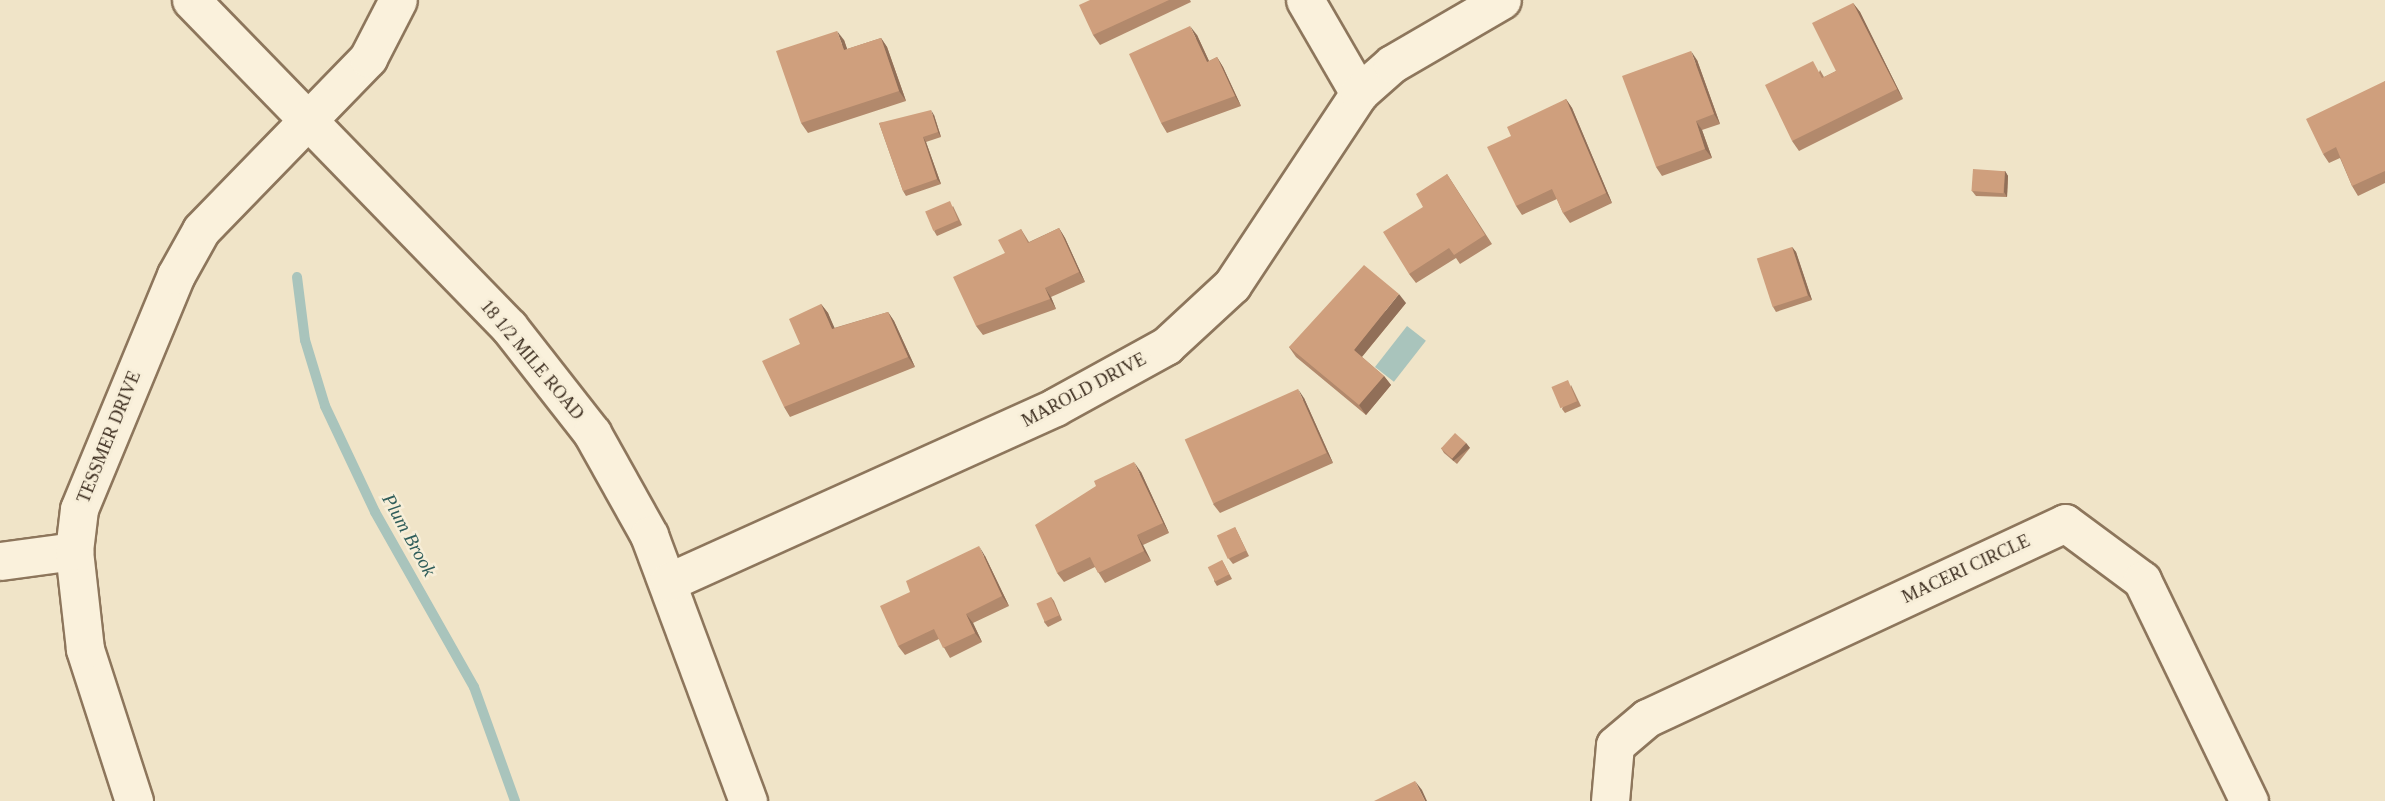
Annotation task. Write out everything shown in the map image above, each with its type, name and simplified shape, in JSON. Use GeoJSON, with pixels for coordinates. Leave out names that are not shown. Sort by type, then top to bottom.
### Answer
{"type":"FeatureCollection","features":[{"type":"Feature","properties":{"kind":"street","name":"18 1/2 MILE ROAD"},"geometry":{"type":"LineString","coordinates":[[191,0],[553,379],[626,491],[668,582],[748,801]]}},
{"type":"Feature","properties":{"kind":"street","name":"TESSMER DRIVE"},"geometry":{"type":"LineString","coordinates":[[134,801],[85,649],[74,551],[79,509],[176,275],[222,203],[368,58],[398,0]]}},
{"type":"Feature","properties":{"kind":"street"},"geometry":{"type":"LineString","coordinates":[[1305,0],[1359,93]]}},
{"type":"Feature","properties":{"kind":"street","name":"MAROLD DRIVE"},"geometry":{"type":"LineString","coordinates":[[668,582],[1042,414],[1166,346],[1205,314],[1261,246],[1359,93],[1392,64],[1502,0]]}},
{"type":"Feature","properties":{"kind":"street","name":"MACERI CIRCLE"},"geometry":{"type":"LineString","coordinates":[[1611,801],[1615,745],[1647,718],[2065,523],[2142,580],[2249,801]]}},
{"type":"Feature","properties":{"kind":"street"},"geometry":{"type":"LineString","coordinates":[[0,561],[74,551]]}},
{"type":"Feature","properties":{"kind":"water"},"geometry":{"type":"Polygon","coordinates":[[[1407,326],[1426,341],[1394,382],[1375,367],[1407,326]]]}},
{"type":"Feature","properties":{"kind":"building"},"geometry":{"type":"Polygon","coordinates":[[[1090,0],[1169,0],[1093,35],[1079,5],[1090,0]]]}},
{"type":"Feature","properties":{"kind":"building"},"geometry":{"type":"Polygon","coordinates":[[[1853,3],[1897,89],[1792,141],[1765,85],[1813,61],[1822,78],[1836,71],[1812,23],[1853,3]]]}},
{"type":"Feature","properties":{"kind":"building"},"geometry":{"type":"Polygon","coordinates":[[[1190,26],[1207,62],[1217,57],[1235,96],[1161,123],[1129,54],[1190,26]]]}},
{"type":"Feature","properties":{"kind":"building"},"geometry":{"type":"Polygon","coordinates":[[[837,31],[844,50],[881,38],[899,91],[801,123],[776,51],[837,31]]]}},
{"type":"Feature","properties":{"kind":"building"},"geometry":{"type":"Polygon","coordinates":[[[1691,51],[1714,114],[1696,121],[1705,149],[1656,167],[1622,76],[1691,51]]]}},
{"type":"Feature","properties":{"kind":"building"},"geometry":{"type":"Polygon","coordinates":[[[2385,81],[2385,171],[2352,186],[2336,147],[2323,154],[2306,119],[2385,81]]]}},
{"type":"Feature","properties":{"kind":"building"},"geometry":{"type":"Polygon","coordinates":[[[1566,99],[1606,193],[1563,213],[1552,189],[1516,206],[1487,147],[1511,136],[1507,127],[1566,99]]]}},
{"type":"Feature","properties":{"kind":"building"},"geometry":{"type":"Polygon","coordinates":[[[931,110],[938,132],[923,137],[937,179],[903,191],[879,123],[931,110]]]}},
{"type":"Feature","properties":{"kind":"building"},"geometry":{"type":"Polygon","coordinates":[[[1973,169],[2005,171],[2003,193],[1971,191],[1973,169]]]}},
{"type":"Feature","properties":{"kind":"building"},"geometry":{"type":"Polygon","coordinates":[[[1447,174],[1485,235],[1454,255],[1449,248],[1409,274],[1383,232],[1423,207],[1416,194],[1447,174]]]}},
{"type":"Feature","properties":{"kind":"building"},"geometry":{"type":"Polygon","coordinates":[[[950,201],[958,220],[933,231],[925,212],[950,201]]]}},
{"type":"Feature","properties":{"kind":"building"},"geometry":{"type":"Polygon","coordinates":[[[1059,228],[1079,272],[1045,288],[1050,299],[976,326],[953,277],[1005,253],[998,240],[1021,229],[1028,243],[1059,228]]]}},
{"type":"Feature","properties":{"kind":"building"},"geometry":{"type":"Polygon","coordinates":[[[1792,247],[1808,296],[1773,307],[1757,258],[1792,247]]]}},
{"type":"Feature","properties":{"kind":"building"},"geometry":{"type":"Polygon","coordinates":[[[1364,265],[1399,294],[1354,350],[1384,376],[1359,405],[1289,347],[1364,265]]]}},
{"type":"Feature","properties":{"kind":"building"},"geometry":{"type":"Polygon","coordinates":[[[821,304],[832,329],[888,312],[908,357],[784,407],[762,361],[800,344],[789,319],[821,304]]]}},
{"type":"Feature","properties":{"kind":"building"},"geometry":{"type":"Polygon","coordinates":[[[1568,380],[1577,401],[1560,408],[1551,387],[1568,380]]]}},
{"type":"Feature","properties":{"kind":"building"},"geometry":{"type":"Polygon","coordinates":[[[1298,389],[1326,453],[1213,503],[1185,439],[1298,389]]]}},
{"type":"Feature","properties":{"kind":"building"},"geometry":{"type":"Polygon","coordinates":[[[1455,433],[1466,443],[1452,459],[1441,449],[1455,433]]]}},
{"type":"Feature","properties":{"kind":"building"},"geometry":{"type":"Polygon","coordinates":[[[1134,462],[1163,523],[1137,535],[1144,551],[1098,573],[1090,557],[1057,573],[1035,525],[1096,486],[1094,481],[1134,462]]]}},
{"type":"Feature","properties":{"kind":"building"},"geometry":{"type":"Polygon","coordinates":[[[1235,527],[1246,551],[1228,559],[1217,535],[1235,527]]]}},
{"type":"Feature","properties":{"kind":"building"},"geometry":{"type":"Polygon","coordinates":[[[979,546],[1002,596],[966,614],[975,633],[943,648],[934,629],[898,646],[880,606],[910,592],[906,581],[979,546]]]}},
{"type":"Feature","properties":{"kind":"building"},"geometry":{"type":"Polygon","coordinates":[[[1222,560],[1229,574],[1215,582],[1208,567],[1222,560]]]}},
{"type":"Feature","properties":{"kind":"building"},"geometry":{"type":"Polygon","coordinates":[[[1051,597],[1059,615],[1045,622],[1036,604],[1051,597]]]}},
{"type":"Feature","properties":{"kind":"building"},"geometry":{"type":"Polygon","coordinates":[[[1415,781],[1425,801],[1374,801],[1415,781]]]}},
{"type":"Feature","properties":{"kind":"waterway","name":"Plum Brook"},"geometry":{"type":"LineString","coordinates":[[297,277],[305,340],[325,406],[375,512],[474,687],[515,801]]}}]}
